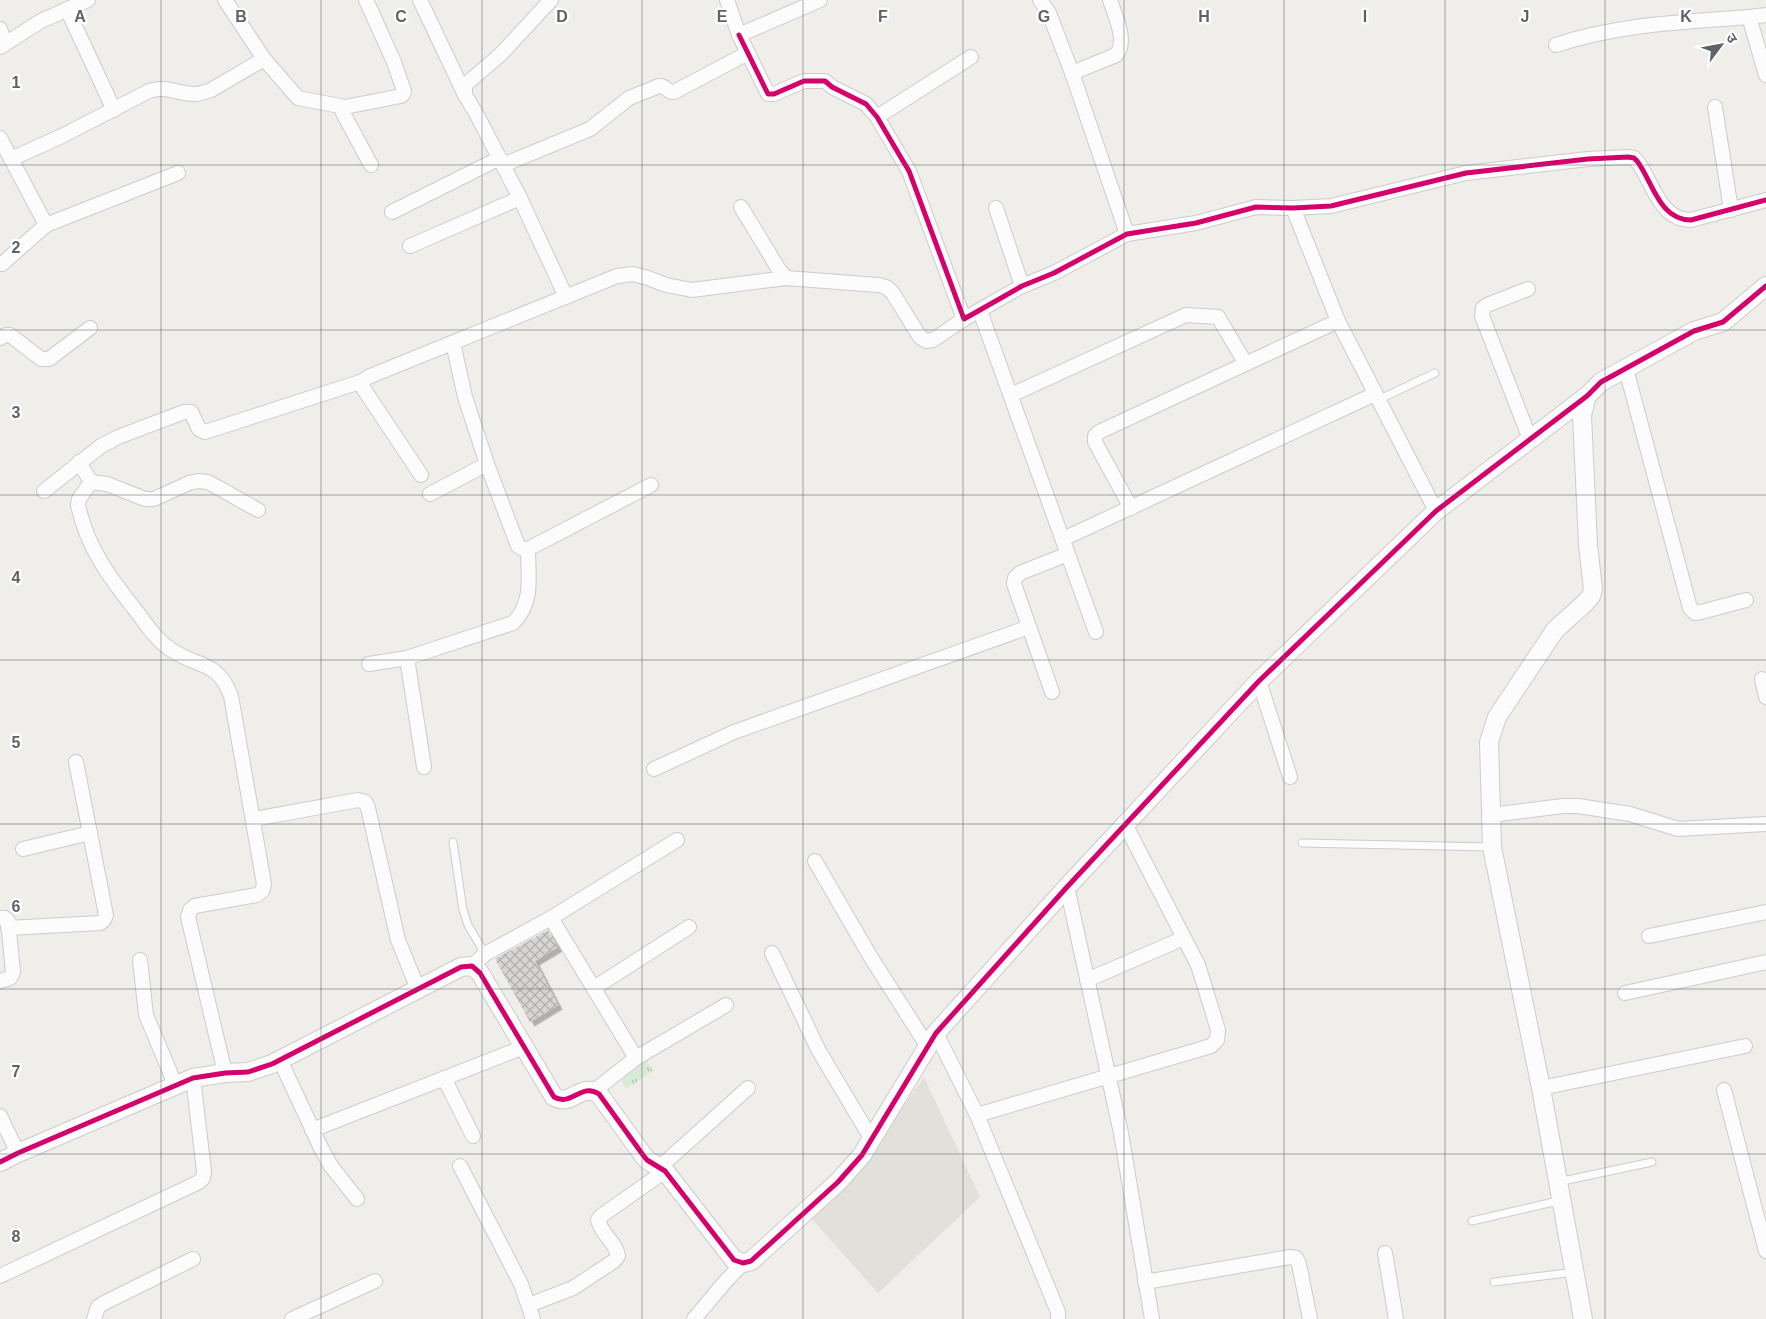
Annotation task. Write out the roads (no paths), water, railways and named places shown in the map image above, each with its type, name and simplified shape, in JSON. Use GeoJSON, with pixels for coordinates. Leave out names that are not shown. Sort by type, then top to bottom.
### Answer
{"type":"FeatureCollection","features":[{"type":"Feature","properties":{"kind":"street"},"geometry":{"type":"LineString","coordinates":[[0,29],[2,46],[41,21],[88,0]]}},
{"type":"Feature","properties":{"kind":"street"},"geometry":{"type":"LineString","coordinates":[[225,0],[264,59],[298,98],[345,107],[401,96],[404,91],[394,62],[366,0]]}},
{"type":"Feature","properties":{"kind":"street"},"geometry":{"type":"LineString","coordinates":[[420,0],[465,95],[520,198],[566,297]]}},
{"type":"Feature","properties":{"kind":"street"},"geometry":{"type":"LineString","coordinates":[[465,95],[465,86],[501,54],[551,0]]}},
{"type":"Feature","properties":{"kind":"street"},"geometry":{"type":"LineString","coordinates":[[727,0],[739,35],[768,94],[774,94],[804,81],[825,81],[832,87],[866,104],[877,117],[909,171],[964,319]]}},
{"type":"Feature","properties":{"kind":"street"},"geometry":{"type":"LineString","coordinates":[[739,35],[820,0]]}},
{"type":"Feature","properties":{"kind":"street"},"geometry":{"type":"LineString","coordinates":[[1040,0],[1049,13],[1072,73],[1127,234]]}},
{"type":"Feature","properties":{"kind":"street"},"geometry":{"type":"LineString","coordinates":[[1072,73],[1116,55],[1121,50],[1122,42],[1110,0]]}},
{"type":"Feature","properties":{"kind":"street"},"geometry":{"type":"LineString","coordinates":[[67,9],[114,110]]}},
{"type":"Feature","properties":{"kind":"street"},"geometry":{"type":"LineString","coordinates":[[1556,45],[1580,37],[1652,25],[1766,15]]}},
{"type":"Feature","properties":{"kind":"street"},"geometry":{"type":"LineString","coordinates":[[1749,17],[1766,75]]}},
{"type":"Feature","properties":{"kind":"street"},"geometry":{"type":"LineString","coordinates":[[392,212],[501,162],[590,129],[629,98],[659,86],[664,86],[669,92],[674,92],[748,53]]}},
{"type":"Feature","properties":{"kind":"street"},"geometry":{"type":"LineString","coordinates":[[877,117],[971,58]]}},
{"type":"Feature","properties":{"kind":"street"},"geometry":{"type":"LineString","coordinates":[[11,158],[62,136],[157,88],[192,94],[211,90],[264,59]]}},
{"type":"Feature","properties":{"kind":"street"},"geometry":{"type":"LineString","coordinates":[[345,107],[343,113],[371,165]]}},
{"type":"Feature","properties":{"kind":"street"},"geometry":{"type":"LineString","coordinates":[[1715,107],[1731,210]]}},
{"type":"Feature","properties":{"kind":"street"},"geometry":{"type":"LineString","coordinates":[[0,138],[46,225]]}},
{"type":"Feature","properties":{"kind":"street"},"geometry":{"type":"LineString","coordinates":[[44,491],[101,446],[118,437],[184,412],[191,412],[199,428],[205,432],[363,381],[368,377],[617,276],[633,274],[666,285],[692,290],[786,278],[886,287],[892,292],[920,337],[926,341],[933,340],[964,319],[1022,286],[1054,273],[1127,234],[1196,223],[1256,207],[1330,206],[1378,196],[1466,173],[1588,159],[1628,157],[1634,158],[1637,161],[1657,199],[1680,220],[1691,220],[1766,200]]}},
{"type":"Feature","properties":{"kind":"street"},"geometry":{"type":"LineString","coordinates":[[2,264],[46,225],[178,173]]}},
{"type":"Feature","properties":{"kind":"street"},"geometry":{"type":"LineString","coordinates":[[410,246],[520,198]]}},
{"type":"Feature","properties":{"kind":"street"},"geometry":{"type":"LineString","coordinates":[[741,207],[786,278]]}},
{"type":"Feature","properties":{"kind":"street"},"geometry":{"type":"LineString","coordinates":[[996,208],[1022,286]]}},
{"type":"Feature","properties":{"kind":"street"},"geometry":{"type":"LineString","coordinates":[[1293,208],[1338,321],[1436,511]]}},
{"type":"Feature","properties":{"kind":"street"},"geometry":{"type":"LineString","coordinates":[[472,966],[480,973],[554,1097],[566,1100],[587,1090],[600,1094],[647,1160],[662,1169],[734,1260],[743,1263],[751,1261],[838,1182],[862,1155],[932,1040],[1067,887],[1260,681],[1436,511],[1587,396],[1602,382],[1694,331],[1723,322],[1766,286]]}},
{"type":"Feature","properties":{"kind":"street"},"geometry":{"type":"LineString","coordinates":[[1528,289],[1487,305],[1483,308],[1482,316],[1530,439]]}},
{"type":"Feature","properties":{"kind":"street"},"geometry":{"type":"LineString","coordinates":[[980,311],[1096,632]]}},
{"type":"Feature","properties":{"kind":"street"},"geometry":{"type":"LineString","coordinates":[[1011,395],[1186,315],[1218,317],[1246,364]]}},
{"type":"Feature","properties":{"kind":"street"},"geometry":{"type":"LineString","coordinates":[[1131,508],[1096,442],[1095,436],[1098,432],[1338,321]]}},
{"type":"Feature","properties":{"kind":"street"},"geometry":{"type":"LineString","coordinates":[[0,338],[6,334],[10,335],[41,359],[45,360],[49,359],[90,328]]}},
{"type":"Feature","properties":{"kind":"street"},"geometry":{"type":"LineString","coordinates":[[453,343],[465,397],[487,464],[518,546],[528,549],[652,485]]}},
{"type":"Feature","properties":{"kind":"street"},"geometry":{"type":"LineString","coordinates":[[1626,369],[1690,608],[1695,613],[1746,600]]}},
{"type":"Feature","properties":{"kind":"street"},"geometry":{"type":"LineString","coordinates":[[363,381],[363,388],[421,475]]}},
{"type":"Feature","properties":{"kind":"street"},"geometry":{"type":"LineString","coordinates":[[1583,1319],[1541,1088],[1492,847],[1489,742],[1497,717],[1555,630],[1584,603],[1593,589],[1588,545],[1582,415],[1587,396]]}},
{"type":"Feature","properties":{"kind":"street"},"geometry":{"type":"LineString","coordinates":[[1063,539],[1376,397]]}},
{"type":"Feature","properties":{"kind":"street"},"geometry":{"type":"LineString","coordinates":[[79,462],[90,482]]}},
{"type":"Feature","properties":{"kind":"street"},"geometry":{"type":"LineString","coordinates":[[430,494],[487,464]]}},
{"type":"Feature","properties":{"kind":"street"},"geometry":{"type":"LineString","coordinates":[[90,482],[107,484],[145,499],[154,499],[189,483],[198,481],[208,482],[258,510]]}},
{"type":"Feature","properties":{"kind":"street"},"geometry":{"type":"LineString","coordinates":[[90,482],[79,499],[78,505],[100,563],[162,643],[179,654],[213,669],[222,678],[231,696],[264,884],[262,891],[257,896],[194,906],[190,910],[188,917],[226,1073]]}},
{"type":"Feature","properties":{"kind":"street"},"geometry":{"type":"LineString","coordinates":[[369,664],[407,658],[513,623],[526,606],[528,597],[528,549]]}},
{"type":"Feature","properties":{"kind":"street"},"geometry":{"type":"LineString","coordinates":[[1052,692],[1014,584],[1015,578],[1020,573],[1068,554]]}},
{"type":"Feature","properties":{"kind":"street"},"geometry":{"type":"LineString","coordinates":[[654,769],[734,732],[1029,627]]}},
{"type":"Feature","properties":{"kind":"street"},"geometry":{"type":"LineString","coordinates":[[407,658],[424,767]]}},
{"type":"Feature","properties":{"kind":"street"},"geometry":{"type":"LineString","coordinates":[[1762,679],[1766,697]]}},
{"type":"Feature","properties":{"kind":"street"},"geometry":{"type":"LineString","coordinates":[[1260,681],[1290,777]]}},
{"type":"Feature","properties":{"kind":"street"},"geometry":{"type":"LineString","coordinates":[[0,982],[10,978],[13,972],[4,923],[100,923],[106,915],[76,762]]}},
{"type":"Feature","properties":{"kind":"street"},"geometry":{"type":"LineString","coordinates":[[254,819],[358,800],[364,802],[368,808],[398,940],[418,988]]}},
{"type":"Feature","properties":{"kind":"street"},"geometry":{"type":"LineString","coordinates":[[1491,815],[1563,806],[1578,806],[1630,814],[1678,829],[1766,824]]}},
{"type":"Feature","properties":{"kind":"street"},"geometry":{"type":"LineString","coordinates":[[977,1115],[1211,1046],[1217,1040],[1218,1030],[1198,965],[1125,824]]}},
{"type":"Feature","properties":{"kind":"street"},"geometry":{"type":"LineString","coordinates":[[23,849],[90,833]]}},
{"type":"Feature","properties":{"kind":"street"},"geometry":{"type":"LineString","coordinates":[[0,1162],[175,1084],[193,1078],[248,1072],[272,1064],[418,988],[461,967],[472,966],[485,954],[551,918],[677,840]]}},
{"type":"Feature","properties":{"kind":"street"},"geometry":{"type":"LineString","coordinates":[[816,861],[870,956],[932,1040],[977,1115],[1058,1312],[1058,1319]]}},
{"type":"Feature","properties":{"kind":"street"},"geometry":{"type":"LineString","coordinates":[[1067,887],[1121,1133],[1152,1319]]}},
{"type":"Feature","properties":{"kind":"street"},"geometry":{"type":"LineString","coordinates":[[1649,936],[1766,912]]}},
{"type":"Feature","properties":{"kind":"street"},"geometry":{"type":"LineString","coordinates":[[551,918],[636,1058]]}},
{"type":"Feature","properties":{"kind":"street"},"geometry":{"type":"LineString","coordinates":[[594,988],[689,927]]}},
{"type":"Feature","properties":{"kind":"street"},"geometry":{"type":"LineString","coordinates":[[1087,980],[1184,938]]}},
{"type":"Feature","properties":{"kind":"street"},"geometry":{"type":"LineString","coordinates":[[772,953],[819,1051],[872,1138]]}},
{"type":"Feature","properties":{"kind":"street"},"geometry":{"type":"LineString","coordinates":[[140,960],[146,1015],[175,1084]]}},
{"type":"Feature","properties":{"kind":"street"},"geometry":{"type":"LineString","coordinates":[[1625,993],[1766,962]]}},
{"type":"Feature","properties":{"kind":"street"},"geometry":{"type":"LineString","coordinates":[[594,1091],[636,1058],[726,1005]]}},
{"type":"Feature","properties":{"kind":"street"},"geometry":{"type":"LineString","coordinates":[[1541,1088],[1745,1046]]}},
{"type":"Feature","properties":{"kind":"street"},"geometry":{"type":"LineString","coordinates":[[312,1130],[524,1047]]}},
{"type":"Feature","properties":{"kind":"street"},"geometry":{"type":"LineString","coordinates":[[280,1060],[312,1130],[331,1166],[357,1199]]}},
{"type":"Feature","properties":{"kind":"street"},"geometry":{"type":"LineString","coordinates":[[0,1276],[199,1182],[203,1178],[204,1171],[193,1078]]}},
{"type":"Feature","properties":{"kind":"street"},"geometry":{"type":"LineString","coordinates":[[444,1078],[473,1136]]}},
{"type":"Feature","properties":{"kind":"street"},"geometry":{"type":"LineString","coordinates":[[529,1305],[573,1288],[614,1261],[618,1256],[617,1249],[599,1226],[598,1220],[601,1216],[662,1169],[748,1088]]}},
{"type":"Feature","properties":{"kind":"street"},"geometry":{"type":"LineString","coordinates":[[1724,1090],[1766,1250]]}},
{"type":"Feature","properties":{"kind":"street"},"geometry":{"type":"LineString","coordinates":[[0,1116],[18,1153]]}},
{"type":"Feature","properties":{"kind":"street"},"geometry":{"type":"LineString","coordinates":[[460,1166],[521,1284],[533,1319]]}},
{"type":"Feature","properties":{"kind":"street"},"geometry":{"type":"LineString","coordinates":[[1385,1253],[1396,1319]]}},
{"type":"Feature","properties":{"kind":"street"},"geometry":{"type":"LineString","coordinates":[[1145,1282],[1290,1257],[1296,1258],[1299,1264],[1310,1319]]}},
{"type":"Feature","properties":{"kind":"street"},"geometry":{"type":"LineString","coordinates":[[94,1319],[95,1312],[104,1303],[193,1259]]}},
{"type":"Feature","properties":{"kind":"street"},"geometry":{"type":"LineString","coordinates":[[694,1319],[743,1263]]}},
{"type":"Feature","properties":{"kind":"street"},"geometry":{"type":"LineString","coordinates":[[292,1319],[375,1281]]}},
{"type":"Feature","properties":{"kind":"lane"},"geometry":{"type":"LineString","coordinates":[[1376,397],[1435,373]]}},
{"type":"Feature","properties":{"kind":"lane"},"geometry":{"type":"LineString","coordinates":[[453,842],[463,910],[468,925],[485,954]]}},
{"type":"Feature","properties":{"kind":"lane"},"geometry":{"type":"LineString","coordinates":[[1302,844],[1492,847]]}},
{"type":"Feature","properties":{"kind":"lane"},"geometry":{"type":"LineString","coordinates":[[1558,1182],[1652,1162]]}},
{"type":"Feature","properties":{"kind":"lane"},"geometry":{"type":"LineString","coordinates":[[1472,1221],[1562,1200]]}},
{"type":"Feature","properties":{"kind":"lane"},"geometry":{"type":"LineString","coordinates":[[1494,1282],[1574,1272]]}}]}
